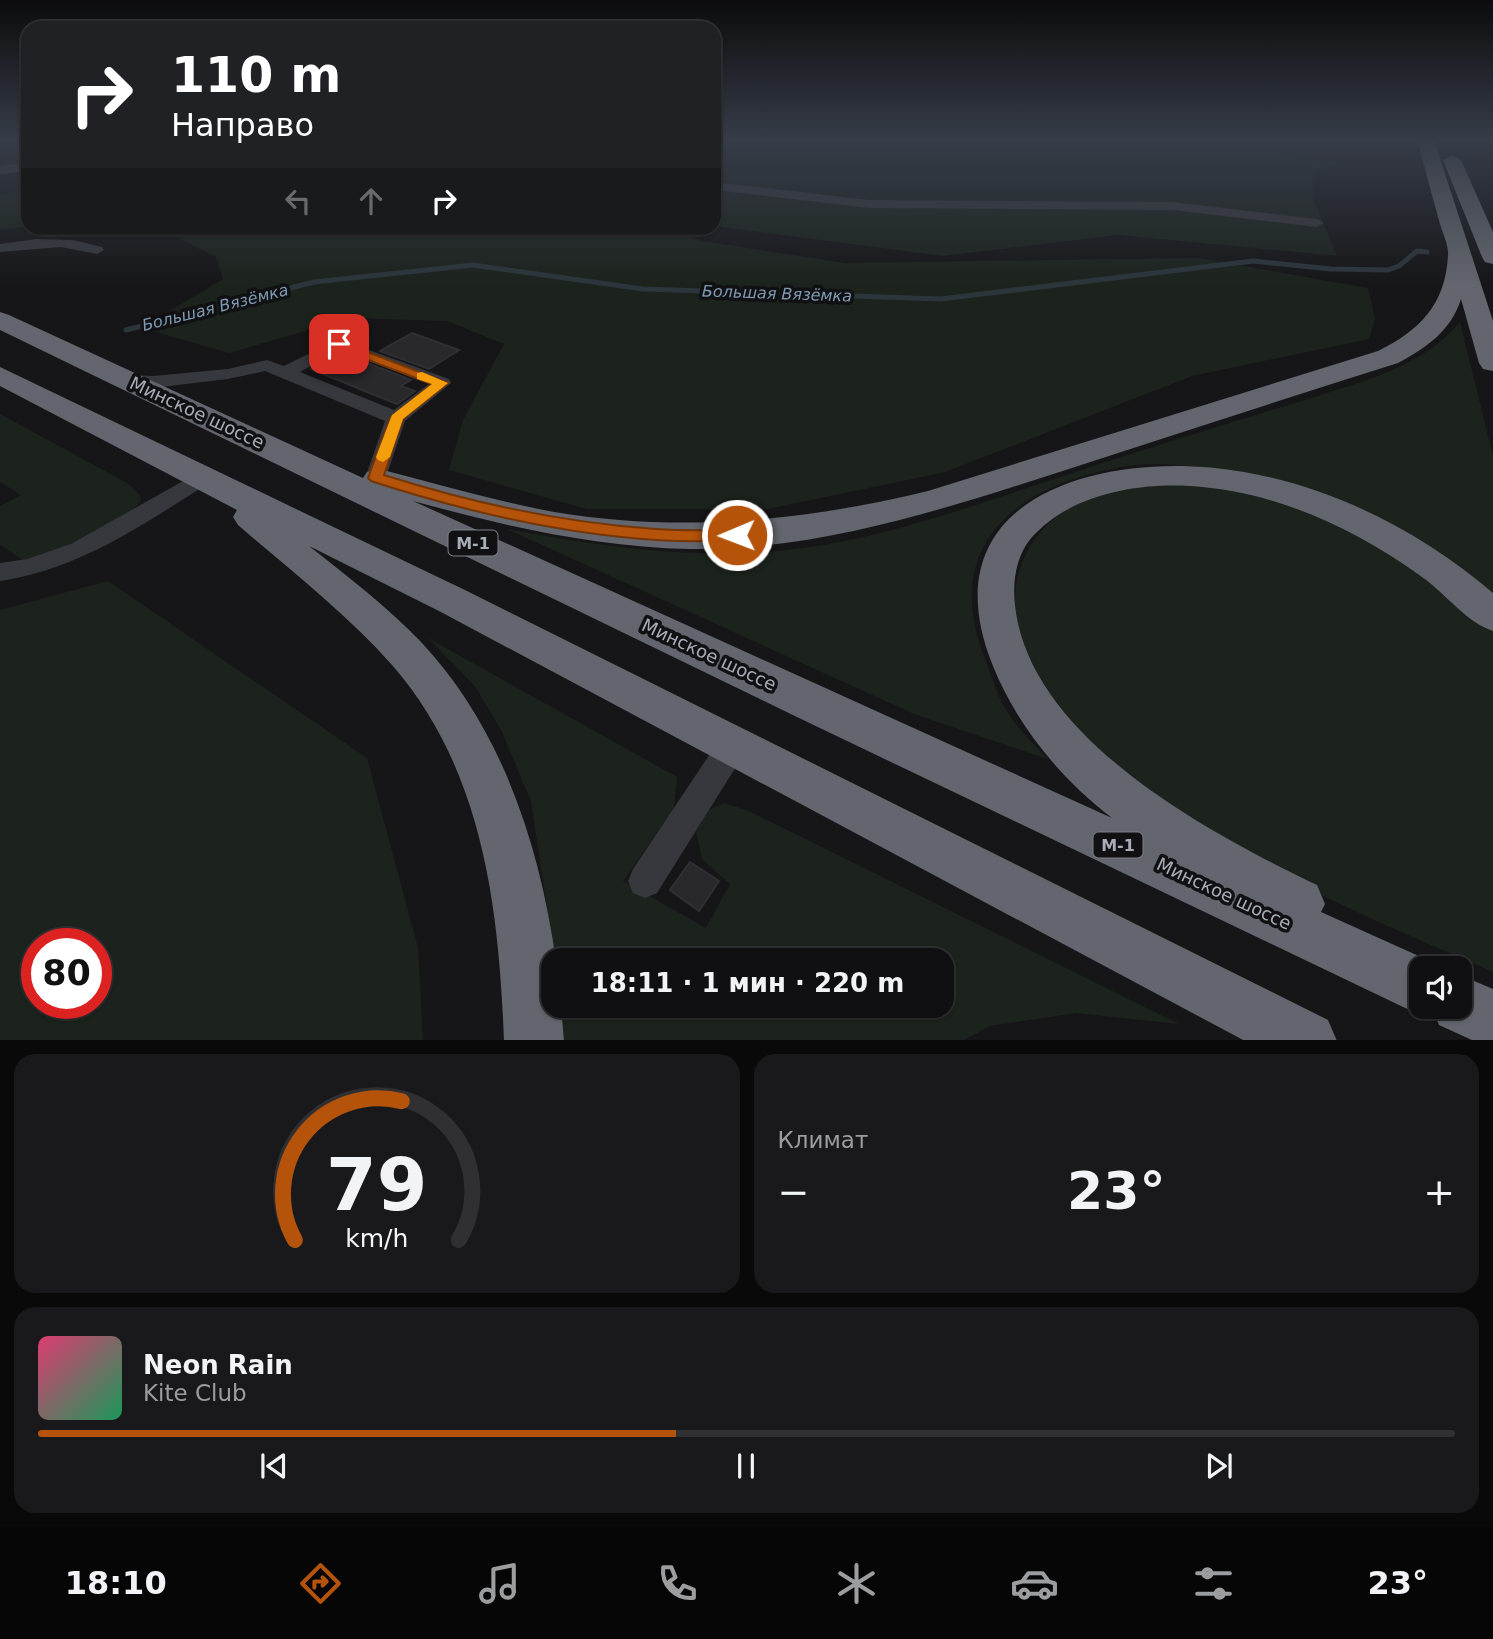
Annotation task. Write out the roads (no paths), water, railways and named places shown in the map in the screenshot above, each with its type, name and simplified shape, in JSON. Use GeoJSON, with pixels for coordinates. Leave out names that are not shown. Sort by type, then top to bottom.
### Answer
{"type":"FeatureCollection","features":[{"type":"Feature","properties":{"kind":"highway"},"geometry":{"type":"LineString","coordinates":[[1439,189],[1493,363]]}},
{"type":"Feature","properties":{"kind":"highway"},"geometry":{"type":"LineString","coordinates":[[1464,189],[1493,257]]}},
{"type":"Feature","properties":{"kind":"highway"},"geometry":{"type":"LineString","coordinates":[[274,449],[471,506],[631,533],[737,535],[862,518],[935,500],[1388,357],[1417,341],[1442,316],[1451,297],[1460,253]]}},
{"type":"Feature","properties":{"kind":"highway","name":"Минское шоссе"},"geometry":{"type":"LineString","coordinates":[[0,320],[814,705],[1409,980]]}},
{"type":"Feature","properties":{"kind":"highway"},"geometry":{"type":"LineString","coordinates":[[0,374],[206,480],[465,607],[1305,1040]]}},
{"type":"Feature","properties":{"kind":"highway"},"geometry":{"type":"LineString","coordinates":[[1409,958],[1287,900],[1228,866],[1156,821],[1092,770],[1044,720],[1015,674],[996,622],[997,572],[1005,549],[1017,531],[1063,498],[1121,480],[1198,477],[1270,489],[1356,520],[1420,557],[1493,616]]}},
{"type":"Feature","properties":{"kind":"highway"},"geometry":{"type":"LineString","coordinates":[[206,480],[392,640],[434,687],[462,731],[496,807],[519,898],[531,974],[534,1040]]}},
{"type":"Feature","properties":{"kind":"highway"},"geometry":{"type":"LineString","coordinates":[[1472,986],[1493,996]]}},
{"type":"Feature","properties":{"kind":"highway"},"geometry":{"type":"LineString","coordinates":[[1472,1009],[1493,1019]]}},
{"type":"Feature","properties":{"kind":"street"},"geometry":{"type":"LineString","coordinates":[[736,189],[869,204],[1173,206],[1317,223]]}},
{"type":"Feature","properties":{"kind":"street"},"geometry":{"type":"LineString","coordinates":[[0,247],[66,243],[97,250]]}},
{"type":"Feature","properties":{"kind":"street"},"geometry":{"type":"LineString","coordinates":[[286,372],[339,344],[442,383],[396,418],[376,478]]}},
{"type":"Feature","properties":{"kind":"street"},"geometry":{"type":"LineString","coordinates":[[131,382],[228,374],[268,365],[396,418]]}},
{"type":"Feature","properties":{"kind":"street"},"geometry":{"type":"LineString","coordinates":[[0,572],[32,567],[69,555],[206,480]]}},
{"type":"Feature","properties":{"kind":"lane"},"geometry":{"type":"LineString","coordinates":[[645,880],[733,745]]}},
{"type":"Feature","properties":{"kind":"waterway","name":"Большая Вязёмка"},"geometry":{"type":"LineString","coordinates":[[126,330],[314,282],[473,265],[643,289],[941,299],[1253,261],[1331,269],[1388,270],[1399,266],[1417,251],[1427,252]]}}]}
